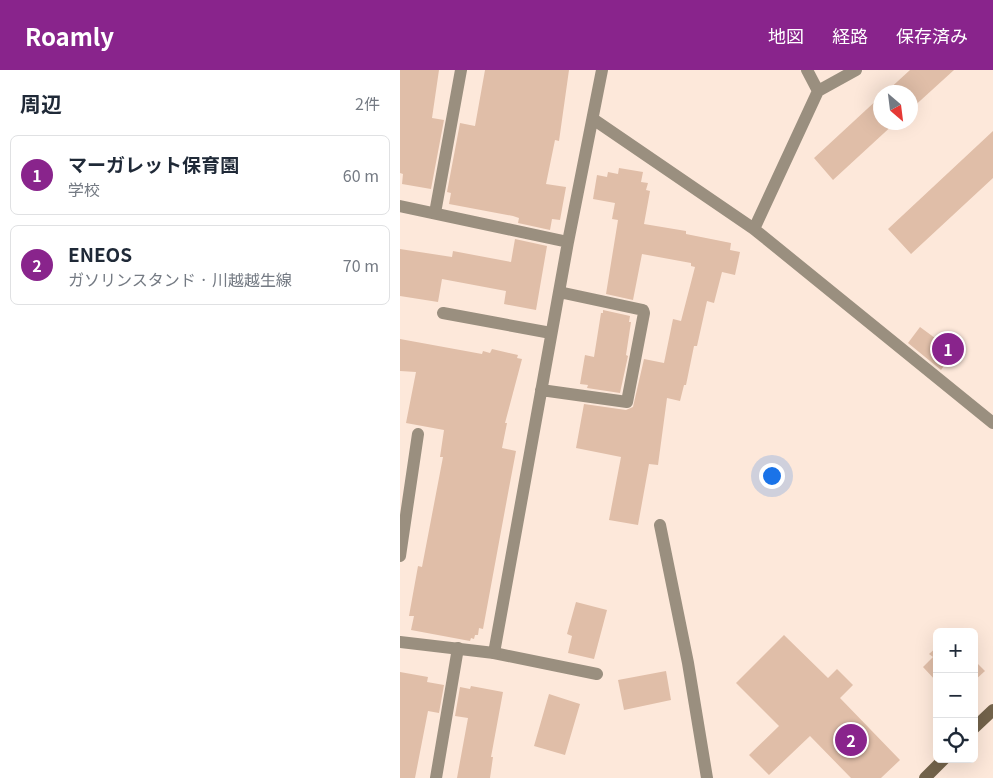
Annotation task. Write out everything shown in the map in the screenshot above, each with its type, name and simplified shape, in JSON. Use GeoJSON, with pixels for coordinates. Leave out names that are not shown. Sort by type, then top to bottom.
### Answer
{"type":"FeatureCollection","features":[{"type":"Feature","properties":{"kind":"main road"},"geometry":{"type":"LineString","coordinates":[[978,724],[993,710]]}},
{"type":"Feature","properties":{"kind":"main road"},"geometry":{"type":"LineString","coordinates":[[925,778],[940,763]]}},
{"type":"Feature","properties":{"kind":"street"},"geometry":{"type":"LineString","coordinates":[[436,213],[461,70]]}},
{"type":"Feature","properties":{"kind":"street"},"geometry":{"type":"LineString","coordinates":[[494,653],[568,242],[602,70]]}},
{"type":"Feature","properties":{"kind":"street"},"geometry":{"type":"LineString","coordinates":[[807,70],[818,91]]}},
{"type":"Feature","properties":{"kind":"street"},"geometry":{"type":"LineString","coordinates":[[754,229],[818,91],[856,70]]}},
{"type":"Feature","properties":{"kind":"street"},"geometry":{"type":"LineString","coordinates":[[593,119],[754,229],[993,423]]}},
{"type":"Feature","properties":{"kind":"street"},"geometry":{"type":"LineString","coordinates":[[400,206],[568,242]]}},
{"type":"Feature","properties":{"kind":"street"},"geometry":{"type":"LineString","coordinates":[[541,390],[626,402],[644,313],[643,310],[559,292]]}},
{"type":"Feature","properties":{"kind":"street"},"geometry":{"type":"LineString","coordinates":[[443,314],[551,334]]}},
{"type":"Feature","properties":{"kind":"street"},"geometry":{"type":"LineString","coordinates":[[400,556],[401,534],[418,434]]}},
{"type":"Feature","properties":{"kind":"street"},"geometry":{"type":"LineString","coordinates":[[660,525],[688,663],[707,778]]}},
{"type":"Feature","properties":{"kind":"street"},"geometry":{"type":"LineString","coordinates":[[400,642],[494,653],[597,674]]}},
{"type":"Feature","properties":{"kind":"street"},"geometry":{"type":"LineString","coordinates":[[436,778],[458,648]]}},
{"type":"Feature","properties":{"kind":"building"},"geometry":{"type":"Polygon","coordinates":[[[400,70],[439,70],[432,118],[444,120],[431,189],[402,184],[403,174],[400,173],[400,70]]]}},
{"type":"Feature","properties":{"kind":"building"},"geometry":{"type":"Polygon","coordinates":[[[485,70],[569,70],[559,141],[555,140],[546,184],[566,187],[560,220],[552,219],[550,230],[518,223],[519,218],[513,216],[449,204],[451,193],[447,192],[460,123],[475,126],[485,70]]]}},
{"type":"Feature","properties":{"kind":"building"},"geometry":{"type":"Polygon","coordinates":[[[910,70],[954,70],[918,103],[918,85],[894,85],[910,70]]]}},
{"type":"Feature","properties":{"kind":"building"},"geometry":{"type":"Polygon","coordinates":[[[873,103],[873,130],[887,130],[833,180],[814,158],[873,103]]]}},
{"type":"Feature","properties":{"kind":"building"},"geometry":{"type":"Polygon","coordinates":[[[993,131],[993,178],[911,254],[888,229],[993,131]]]}},
{"type":"Feature","properties":{"kind":"building"},"geometry":{"type":"Polygon","coordinates":[[[619,168],[643,172],[641,182],[648,183],[646,190],[650,191],[644,224],[686,231],[686,234],[731,243],[730,250],[740,252],[735,275],[722,272],[714,303],[707,301],[697,346],[694,346],[686,385],[684,385],[680,401],[667,398],[658,465],[649,464],[638,525],[609,520],[621,457],[576,448],[584,404],[626,410],[633,407],[644,359],[664,363],[673,319],[681,321],[695,267],[691,266],[691,263],[642,254],[633,300],[606,294],[618,220],[612,219],[615,203],[593,199],[597,175],[607,177],[608,172],[618,174],[619,168]]]}},
{"type":"Feature","properties":{"kind":"building"},"geometry":{"type":"Polygon","coordinates":[[[515,239],[547,246],[536,310],[504,304],[506,291],[442,279],[438,302],[400,296],[400,249],[452,257],[453,251],[511,262],[515,239]]]}},
{"type":"Feature","properties":{"kind":"building"},"geometry":{"type":"Polygon","coordinates":[[[603,310],[630,316],[629,322],[631,322],[626,355],[628,356],[620,393],[587,388],[588,385],[580,384],[585,355],[594,357],[603,310]]]}},
{"type":"Feature","properties":{"kind":"building"},"geometry":{"type":"Polygon","coordinates":[[[920,327],[954,352],[941,370],[908,343],[920,327]]]}},
{"type":"Feature","properties":{"kind":"building"},"geometry":{"type":"Polygon","coordinates":[[[400,339],[482,354],[483,351],[490,353],[492,349],[518,355],[517,358],[522,359],[505,423],[507,423],[502,448],[516,451],[483,629],[479,628],[478,635],[475,635],[474,639],[471,638],[470,641],[411,630],[414,616],[409,616],[418,566],[422,567],[443,457],[440,457],[444,430],[406,423],[416,372],[400,371],[400,339]]]}},
{"type":"Feature","properties":{"kind":"building"},"geometry":{"type":"Polygon","coordinates":[[[576,602],[607,610],[594,659],[568,653],[572,636],[567,634],[576,602]]]}},
{"type":"Feature","properties":{"kind":"building"},"geometry":{"type":"Polygon","coordinates":[[[784,635],[828,678],[837,669],[853,685],[840,698],[900,760],[881,778],[851,778],[810,736],[769,775],[749,755],[779,726],[736,683],[784,635]]]}},
{"type":"Feature","properties":{"kind":"building"},"geometry":{"type":"Polygon","coordinates":[[[933,657],[933,678],[923,667],[933,657]]]}},
{"type":"Feature","properties":{"kind":"building"},"geometry":{"type":"Polygon","coordinates":[[[978,664],[985,671],[978,677],[978,664]]]}},
{"type":"Feature","properties":{"kind":"building"},"geometry":{"type":"Polygon","coordinates":[[[666,671],[671,700],[624,710],[618,680],[666,671]]]}},
{"type":"Feature","properties":{"kind":"building"},"geometry":{"type":"Polygon","coordinates":[[[400,672],[428,677],[427,682],[444,685],[439,713],[428,711],[415,778],[400,778],[400,672]]]}},
{"type":"Feature","properties":{"kind":"building"},"geometry":{"type":"Polygon","coordinates":[[[471,686],[503,692],[491,757],[493,757],[490,778],[457,778],[468,718],[455,716],[460,687],[470,689],[471,686]]]}},
{"type":"Feature","properties":{"kind":"building"},"geometry":{"type":"Polygon","coordinates":[[[549,694],[580,704],[565,755],[534,746],[549,694]]]}},
{"type":"Feature","properties":{"kind":"place","name":"マーガレット保育園"},"geometry":{"type":"Point","coordinates":[948,349]}},
{"type":"Feature","properties":{"kind":"place","name":"ENEOS"},"geometry":{"type":"Point","coordinates":[851,740]}}]}
